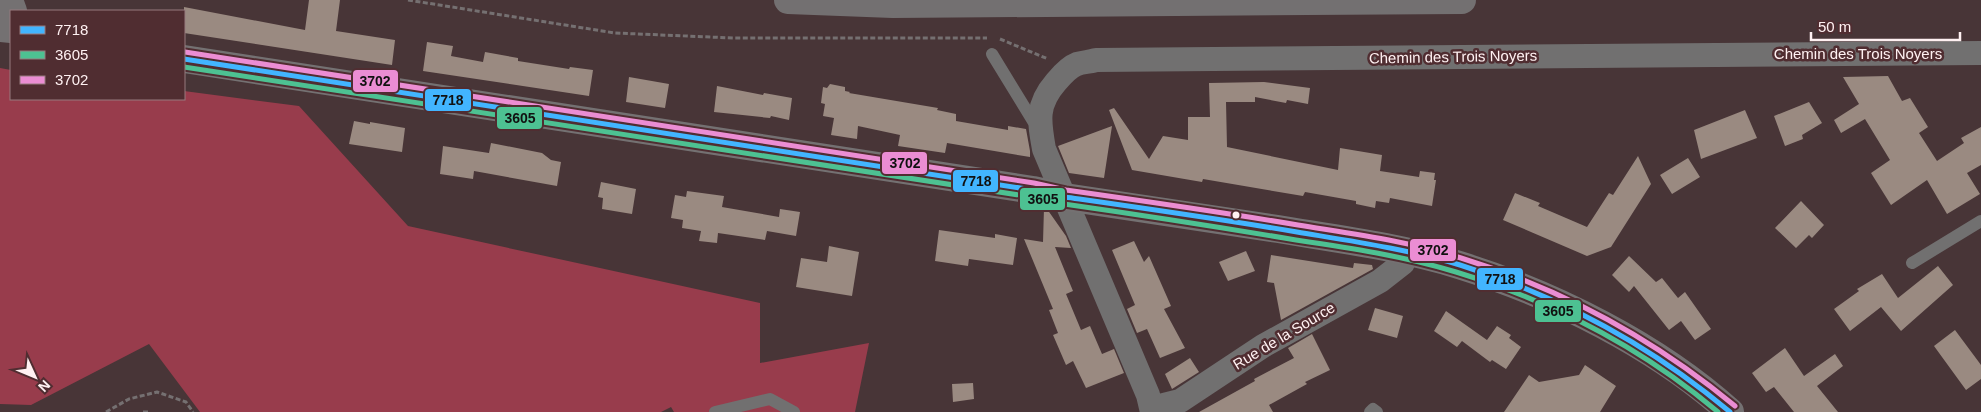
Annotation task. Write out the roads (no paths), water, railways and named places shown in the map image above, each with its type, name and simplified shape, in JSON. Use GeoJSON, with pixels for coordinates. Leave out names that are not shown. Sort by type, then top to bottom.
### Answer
{"type":"FeatureCollection","features":[{"type":"Feature","properties":{"kind":"main road"},"geometry":{"type":"LineString","coordinates":[[788,0],[893,4],[1462,0]]}},
{"type":"Feature","properties":{"kind":"street","name":"Chemin des Trois Noyers"},"geometry":{"type":"LineString","coordinates":[[1152,410],[1044,149],[1040,124],[1041,106],[1047,92],[1062,74],[1076,64],[1096,60],[1981,53]]}},
{"type":"Feature","properties":{"kind":"street"},"geometry":{"type":"LineString","coordinates":[[185,59],[1033,190],[1065,197],[1315,235],[1406,252],[1458,265],[1524,288],[1605,326],[1679,373],[1724,410]]}},
{"type":"Feature","properties":{"kind":"street","name":"Rue de la Source"},"geometry":{"type":"LineString","coordinates":[[1152,410],[1180,401],[1263,346],[1380,280],[1403,263],[1406,252]]}},
{"type":"Feature","properties":{"kind":"lane"},"geometry":{"type":"LineString","coordinates":[[992,54],[1033,121],[1040,124]]}},
{"type":"Feature","properties":{"kind":"lane"},"geometry":{"type":"LineString","coordinates":[[1912,263],[1981,221]]}},
{"type":"Feature","properties":{"kind":"lane"},"geometry":{"type":"LineString","coordinates":[[715,412],[770,399],[794,412]]}},
{"type":"Feature","properties":{"kind":"lane"},"geometry":{"type":"LineString","coordinates":[[1370,412],[1373,409],[1377,412]]}}]}
